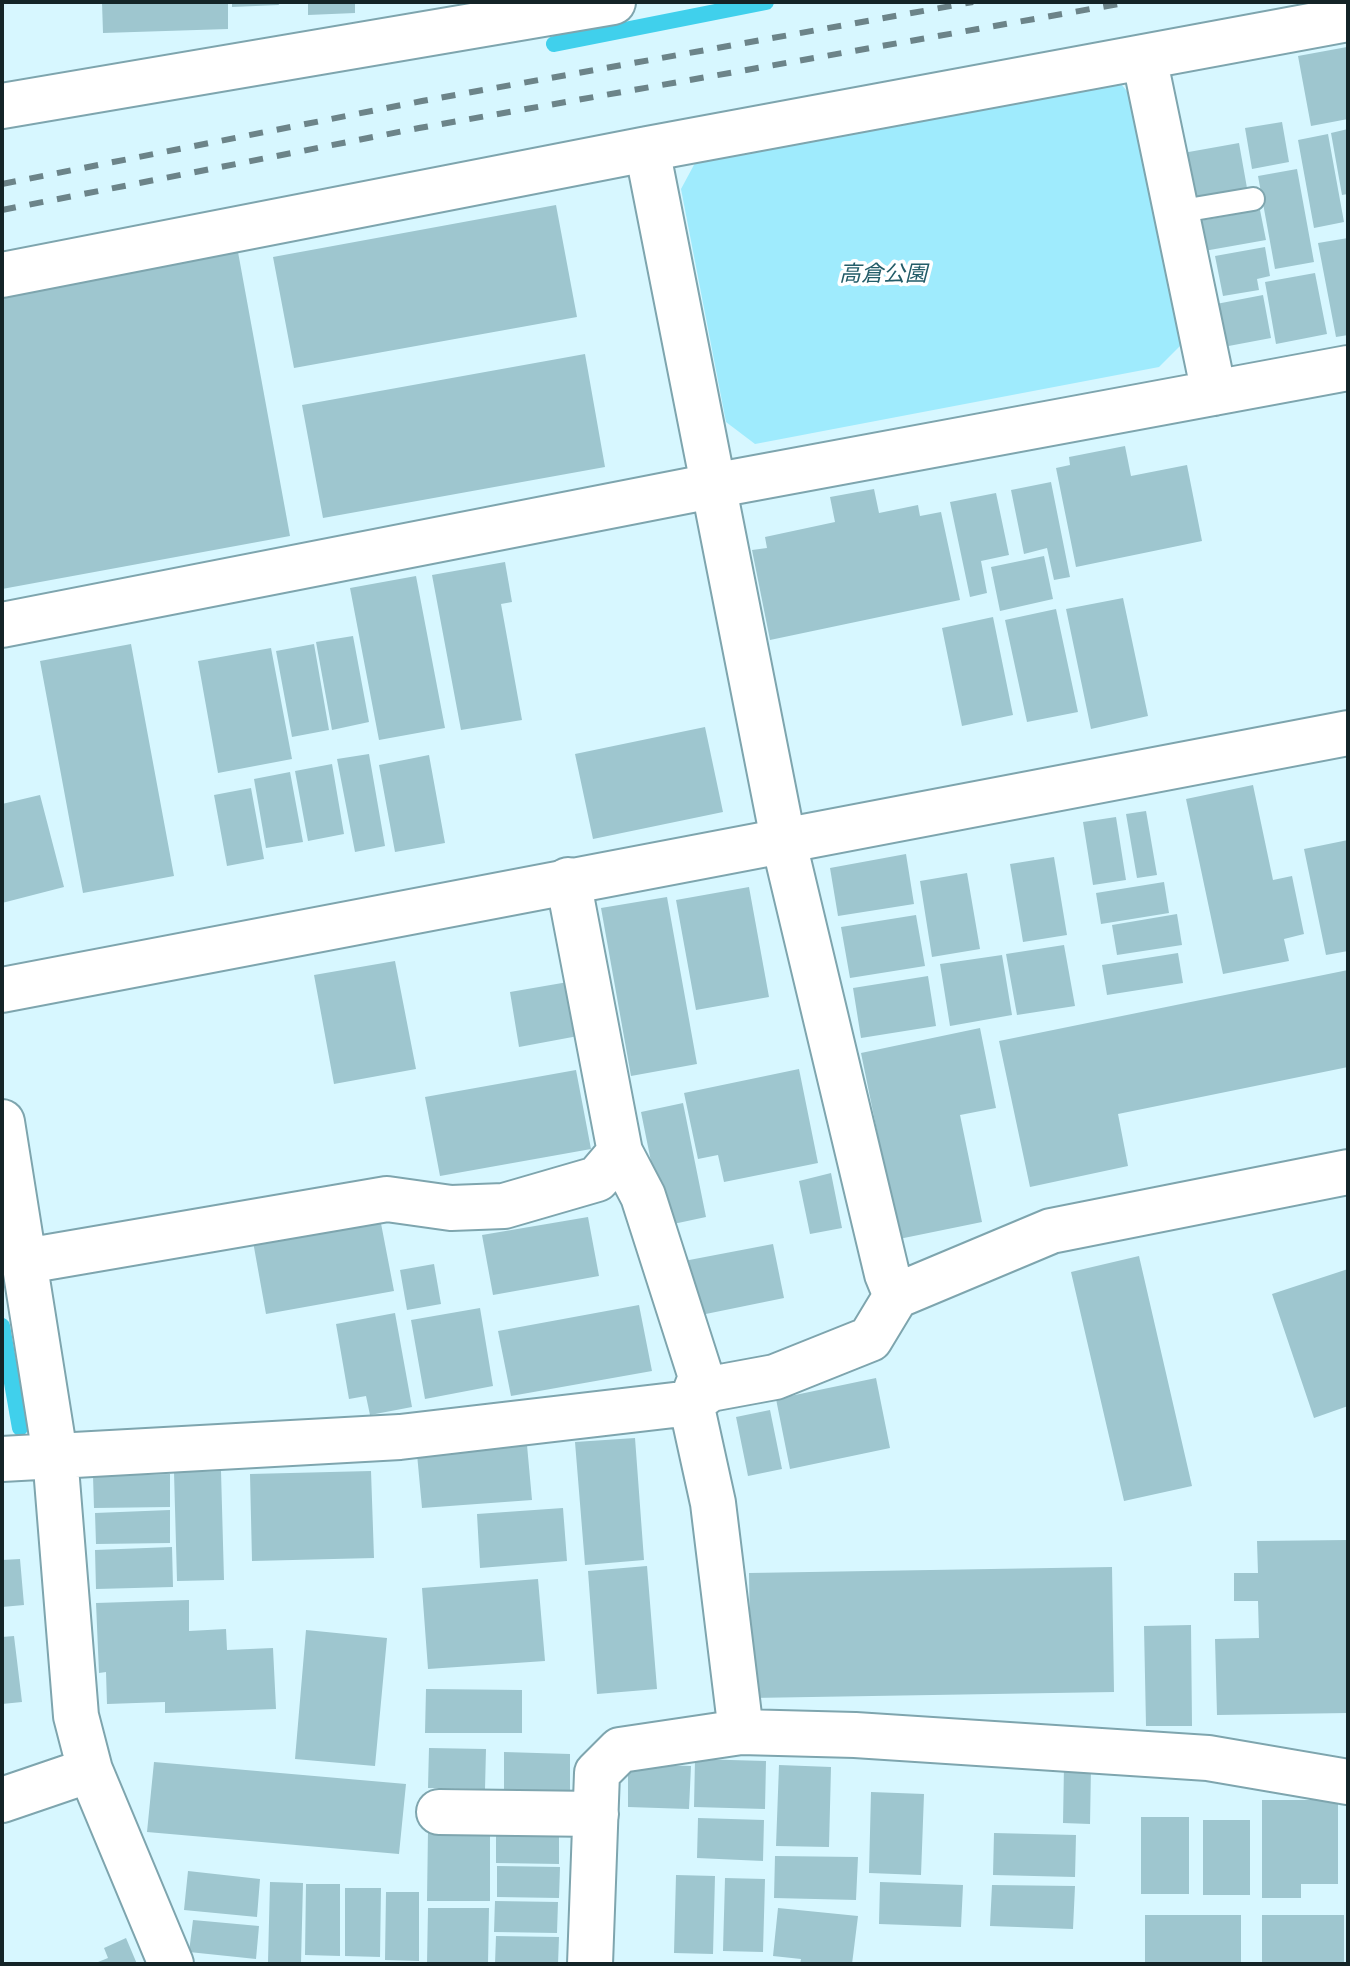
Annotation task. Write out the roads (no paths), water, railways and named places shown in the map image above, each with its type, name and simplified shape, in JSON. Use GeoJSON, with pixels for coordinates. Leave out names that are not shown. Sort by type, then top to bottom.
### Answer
{"type":"FeatureCollection","features":[{"type":"Feature","properties":{"kind":"street"},"geometry":{"type":"LineString","coordinates":[[2,106],[586,5]]}},
{"type":"Feature","properties":{"kind":"street"},"geometry":{"type":"LineString","coordinates":[[2,275],[647,149],[1348,19]]}},
{"type":"Feature","properties":{"kind":"street"},"geometry":{"type":"LineString","coordinates":[[1144,57],[1214,393]]}},
{"type":"Feature","properties":{"kind":"street"},"geometry":{"type":"LineString","coordinates":[[647,149],[783,839],[887,1274],[896,1296]]}},
{"type":"Feature","properties":{"kind":"street"},"geometry":{"type":"LineString","coordinates":[[2,625],[712,486],[1348,368]]}},
{"type":"Feature","properties":{"kind":"street"},"geometry":{"type":"LineString","coordinates":[[2,990],[1348,733]]}},
{"type":"Feature","properties":{"kind":"street"},"geometry":{"type":"LineString","coordinates":[[568,880],[620,1152],[643,1196],[701,1377],[691,1403],[713,1503],[741,1732]]}},
{"type":"Feature","properties":{"kind":"street"},"geometry":{"type":"LineString","coordinates":[[2,1122],[55,1455],[75,1703],[90,1770],[171,1964]]}},
{"type":"Feature","properties":{"kind":"street"},"geometry":{"type":"LineString","coordinates":[[26,1261],[387,1199],[451,1208],[504,1206],[597,1179],[620,1152]]}},
{"type":"Feature","properties":{"kind":"street"},"geometry":{"type":"LineString","coordinates":[[2,1459],[400,1437],[691,1403],[710,1389],[775,1377],[870,1339],[896,1296],[1051,1231],[1348,1172]]}},
{"type":"Feature","properties":{"kind":"street"},"geometry":{"type":"LineString","coordinates":[[590,1964],[597,1773],[620,1750],[741,1732],[855,1735],[1208,1758],[1348,1782]]}},
{"type":"Feature","properties":{"kind":"street"},"geometry":{"type":"LineString","coordinates":[[2,1800],[90,1770]]}},
{"type":"Feature","properties":{"kind":"street"},"geometry":{"type":"LineString","coordinates":[[439,1812],[596,1814]]}},
{"type":"Feature","properties":{"kind":"lane"},"geometry":{"type":"LineString","coordinates":[[1176,212],[1253,199]]}},
{"type":"Feature","properties":{"kind":"waterway"},"geometry":{"type":"LineString","coordinates":[[554,44],[766,2]]}},
{"type":"Feature","properties":{"kind":"waterway"},"geometry":{"type":"LineString","coordinates":[[2,1326],[20,1428]]}},
{"type":"Feature","properties":{"kind":"railway"},"geometry":{"type":"LineString","coordinates":[[2,184],[422,101],[973,2]]}},
{"type":"Feature","properties":{"kind":"railway"},"geometry":{"type":"LineString","coordinates":[[2,210],[419,128],[1130,2]]}},
{"type":"Feature","properties":{"kind":"park label","name":"高倉公園"},"geometry":{"type":"Point","coordinates":[883,274]}}]}
